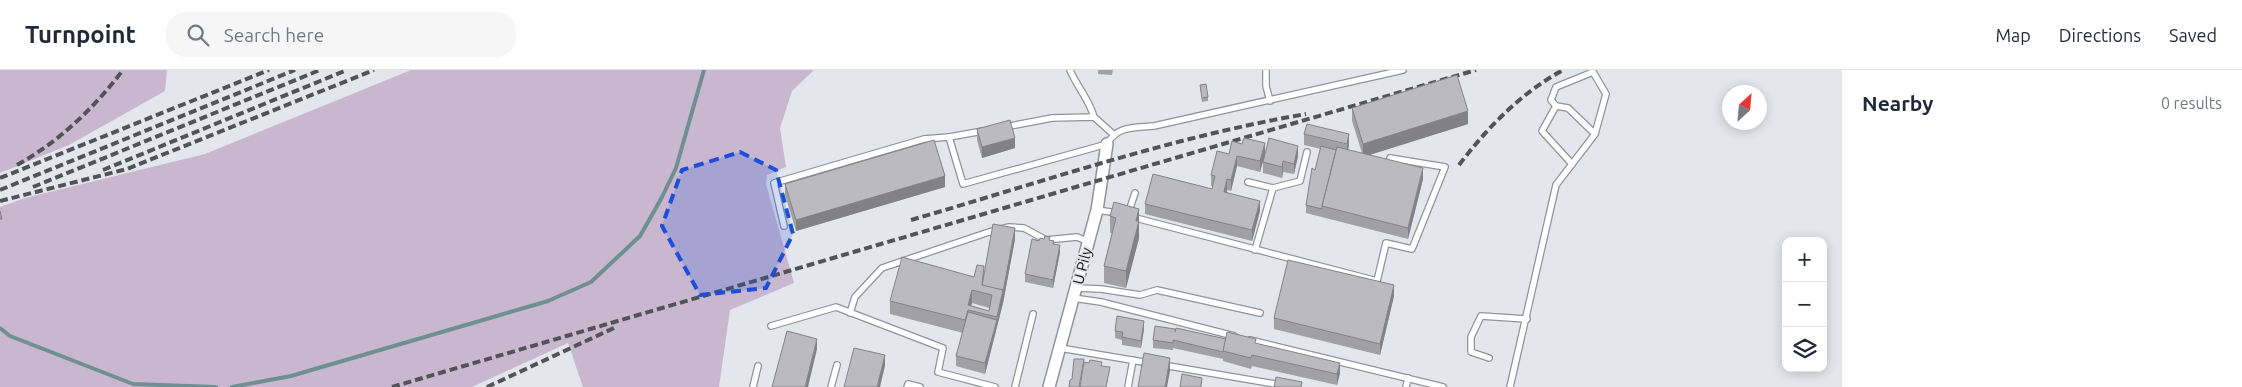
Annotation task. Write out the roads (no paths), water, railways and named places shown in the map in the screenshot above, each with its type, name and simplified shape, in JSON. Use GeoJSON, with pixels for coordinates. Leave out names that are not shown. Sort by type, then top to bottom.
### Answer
{"type":"FeatureCollection","features":[{"type":"Feature","properties":{"kind":"street","name":"U Pily"},"geometry":{"type":"LineString","coordinates":[[1049,387],[1098,210],[1110,139]]}},
{"type":"Feature","properties":{"kind":"lane"},"geometry":{"type":"LineString","coordinates":[[1070,70],[1074,80],[1090,104],[1094,117],[1110,139]]}},
{"type":"Feature","properties":{"kind":"lane"},"geometry":{"type":"LineString","coordinates":[[1266,70],[1266,86],[1270,101]]}},
{"type":"Feature","properties":{"kind":"lane"},"geometry":{"type":"LineString","coordinates":[[949,137],[963,184],[1110,139],[1124,129],[1154,126],[1403,70]]}},
{"type":"Feature","properties":{"kind":"lane"},"geometry":{"type":"LineString","coordinates":[[1510,387],[1556,185],[1595,134],[1606,94],[1593,72],[1556,87],[1552,100],[1556,106],[1568,108],[1595,134]]}},
{"type":"Feature","properties":{"kind":"lane"},"geometry":{"type":"LineString","coordinates":[[1556,106],[1542,131],[1572,164]]}},
{"type":"Feature","properties":{"kind":"lane"},"geometry":{"type":"LineString","coordinates":[[996,128],[1052,118],[1094,117]]}},
{"type":"Feature","properties":{"kind":"lane"},"geometry":{"type":"LineString","coordinates":[[784,226],[774,183],[924,139],[949,137],[986,130]]}},
{"type":"Feature","properties":{"kind":"lane"},"geometry":{"type":"LineString","coordinates":[[1248,182],[1273,188],[1300,181],[1308,152]]}},
{"type":"Feature","properties":{"kind":"lane"},"geometry":{"type":"LineString","coordinates":[[1098,210],[1128,216],[1377,281],[1386,243],[1412,249],[1444,167],[1390,158]]}},
{"type":"Feature","properties":{"kind":"lane"},"geometry":{"type":"LineString","coordinates":[[1255,250],[1273,188]]}},
{"type":"Feature","properties":{"kind":"lane"},"geometry":{"type":"LineString","coordinates":[[1128,216],[1135,193]]}},
{"type":"Feature","properties":{"kind":"lane"},"geometry":{"type":"LineString","coordinates":[[850,312],[855,297],[882,268],[989,232],[1008,227],[1024,228],[1046,240],[1077,237],[1089,242]]}},
{"type":"Feature","properties":{"kind":"lane"},"geometry":{"type":"LineString","coordinates":[[1075,293],[1101,289],[1140,295],[1157,290],[1260,314]]}},
{"type":"Feature","properties":{"kind":"lane"},"geometry":{"type":"LineString","coordinates":[[1075,293],[1101,302],[1443,387]]}},
{"type":"Feature","properties":{"kind":"lane"},"geometry":{"type":"LineString","coordinates":[[771,326],[836,307],[943,348],[938,372],[995,387]]}},
{"type":"Feature","properties":{"kind":"lane"},"geometry":{"type":"LineString","coordinates":[[1015,387],[1033,314]]}},
{"type":"Feature","properties":{"kind":"lane"},"geometry":{"type":"LineString","coordinates":[[1490,358],[1471,352],[1471,337],[1481,316],[1526,319]]}},
{"type":"Feature","properties":{"kind":"lane"},"geometry":{"type":"LineString","coordinates":[[1060,348],[1269,385],[1293,387]]}},
{"type":"Feature","properties":{"kind":"lane"},"geometry":{"type":"LineString","coordinates":[[1128,387],[1133,360]]}},
{"type":"Feature","properties":{"kind":"lane"},"geometry":{"type":"LineString","coordinates":[[832,387],[837,365]]}},
{"type":"Feature","properties":{"kind":"lane"},"geometry":{"type":"LineString","coordinates":[[754,387],[758,366]]}},
{"type":"Feature","properties":{"kind":"lane"},"geometry":{"type":"LineString","coordinates":[[1406,387],[1408,378]]}},
{"type":"Feature","properties":{"kind":"lane"},"geometry":{"type":"LineString","coordinates":[[907,387],[908,384],[920,387]]}},
{"type":"Feature","properties":{"kind":"waterway"},"geometry":{"type":"LineString","coordinates":[[232,387],[291,376],[548,301],[591,282],[640,236],[661,199],[676,168],[704,70]]}},
{"type":"Feature","properties":{"kind":"waterway"},"geometry":{"type":"LineString","coordinates":[[0,328],[10,336],[133,384],[216,387]]}},
{"type":"Feature","properties":{"kind":"railway"},"geometry":{"type":"LineString","coordinates":[[17,165],[33,156],[75,123],[100,98],[123,70]]}},
{"type":"Feature","properties":{"kind":"railway"},"geometry":{"type":"LineString","coordinates":[[0,178],[269,70]]}},
{"type":"Feature","properties":{"kind":"railway"},"geometry":{"type":"LineString","coordinates":[[0,190],[295,70]]}},
{"type":"Feature","properties":{"kind":"railway"},"geometry":{"type":"LineString","coordinates":[[33,187],[320,70]]}},
{"type":"Feature","properties":{"kind":"railway"},"geometry":{"type":"LineString","coordinates":[[103,170],[347,70]]}},
{"type":"Feature","properties":{"kind":"railway"},"geometry":{"type":"LineString","coordinates":[[0,201],[127,169],[374,70]]}},
{"type":"Feature","properties":{"kind":"railway"},"geometry":{"type":"LineString","coordinates":[[392,387],[1476,70]]}},
{"type":"Feature","properties":{"kind":"railway"},"geometry":{"type":"LineString","coordinates":[[1459,165],[1482,137],[1519,100],[1563,70]]}},
{"type":"Feature","properties":{"kind":"railway"},"geometry":{"type":"LineString","coordinates":[[911,220],[1157,148],[1206,135],[1306,114]]}},
{"type":"Feature","properties":{"kind":"railway"},"geometry":{"type":"LineString","coordinates":[[487,387],[616,327]]}}]}
